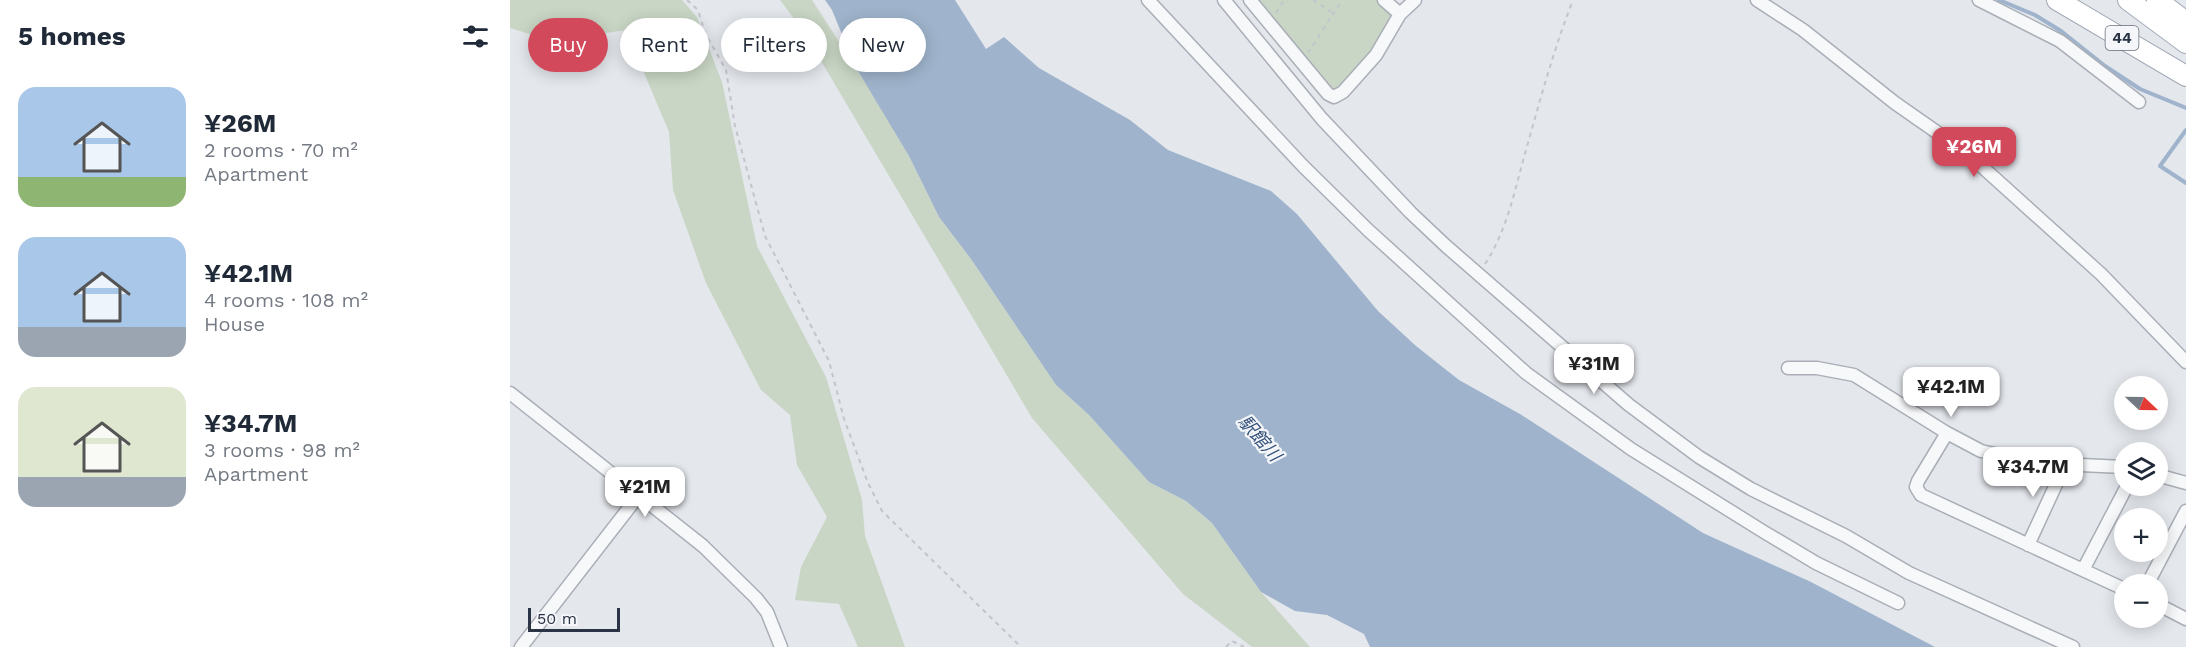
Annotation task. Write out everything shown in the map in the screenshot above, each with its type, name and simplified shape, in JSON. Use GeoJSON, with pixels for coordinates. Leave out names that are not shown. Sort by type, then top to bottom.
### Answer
{"type":"FeatureCollection","features":[{"type":"Feature","properties":{"kind":"main road","name":"44"},"geometry":{"type":"LineString","coordinates":[[2057,0],[2186,76]]}},
{"type":"Feature","properties":{"kind":"main road","name":"44"},"geometry":{"type":"LineString","coordinates":[[2128,0],[2186,43]]}},
{"type":"Feature","properties":{"kind":"main road"},"geometry":{"type":"LineString","coordinates":[[2157,0],[2186,22]]}},
{"type":"Feature","properties":{"kind":"street"},"geometry":{"type":"LineString","coordinates":[[1148,0],[1304,166],[1368,230],[1526,373],[1631,449],[1764,532],[1816,563],[1898,603]]}},
{"type":"Feature","properties":{"kind":"street"},"geometry":{"type":"LineString","coordinates":[[1224,0],[1322,119],[1411,213],[1629,405],[1699,457],[1751,489],[1846,536],[1909,573],[2073,647]]}},
{"type":"Feature","properties":{"kind":"street"},"geometry":{"type":"LineString","coordinates":[[1250,0],[1301,63],[1328,94],[1334,97],[1339,95],[1376,55],[1400,14],[1415,0]]}},
{"type":"Feature","properties":{"kind":"street"},"geometry":{"type":"LineString","coordinates":[[1384,0],[1400,14]]}},
{"type":"Feature","properties":{"kind":"street"},"geometry":{"type":"LineString","coordinates":[[1757,0],[1803,30],[1896,104],[1968,154],[2101,274],[2186,362]]}},
{"type":"Feature","properties":{"kind":"street"},"geometry":{"type":"LineString","coordinates":[[1979,0],[2060,41],[2097,72],[2139,102]]}},
{"type":"Feature","properties":{"kind":"street"},"geometry":{"type":"LineString","coordinates":[[1788,368],[1817,368],[1854,375],[1947,433],[1981,451],[2020,461],[2114,466]]}},
{"type":"Feature","properties":{"kind":"street"},"geometry":{"type":"LineString","coordinates":[[510,393],[704,546],[756,598],[766,612],[781,647]]}},
{"type":"Feature","properties":{"kind":"street"},"geometry":{"type":"LineString","coordinates":[[1947,433],[1918,481],[1916,488],[1921,495],[2114,584]]}},
{"type":"Feature","properties":{"kind":"street"},"geometry":{"type":"LineString","coordinates":[[2028,544],[2065,465]]}},
{"type":"Feature","properties":{"kind":"street"},"geometry":{"type":"LineString","coordinates":[[2168,478],[2186,483]]}},
{"type":"Feature","properties":{"kind":"street"},"geometry":{"type":"LineString","coordinates":[[521,647],[639,495]]}},
{"type":"Feature","properties":{"kind":"street"},"geometry":{"type":"LineString","coordinates":[[2083,570],[2122,496]]}},
{"type":"Feature","properties":{"kind":"street"},"geometry":{"type":"LineString","coordinates":[[2154,574],[2186,511]]}},
{"type":"Feature","properties":{"kind":"street"},"geometry":{"type":"LineString","coordinates":[[2168,610],[2186,619]]}},
{"type":"Feature","properties":{"kind":"path"},"geometry":{"type":"LineString","coordinates":[[687,0],[698,10],[705,33],[726,70],[735,126],[765,236],[828,361],[844,419],[868,483],[882,512],[1021,647]]}},
{"type":"Feature","properties":{"kind":"path"},"geometry":{"type":"LineString","coordinates":[[1313,0],[1334,13]]}},
{"type":"Feature","properties":{"kind":"path"},"geometry":{"type":"LineString","coordinates":[[1301,63],[1342,0]]}},
{"type":"Feature","properties":{"kind":"path"},"geometry":{"type":"LineString","coordinates":[[1478,273],[1493,251],[1507,216],[1554,51],[1573,0]]}},
{"type":"Feature","properties":{"kind":"path"},"geometry":{"type":"LineString","coordinates":[[1226,647],[1232,641],[1244,647]]}},
{"type":"Feature","properties":{"kind":"green space"},"geometry":{"type":"Polygon","coordinates":[[[510,0],[682,0],[697,18],[620,18],[620,31],[608,33],[608,18],[528,18],[528,34],[510,28],[510,0]]]}},
{"type":"Feature","properties":{"kind":"green space"},"geometry":{"type":"Polygon","coordinates":[[[780,0],[812,0],[824,18],[794,18],[780,0]]]}},
{"type":"Feature","properties":{"kind":"green space"},"geometry":{"type":"Polygon","coordinates":[[[1253,0],[1381,0],[1393,13],[1384,37],[1341,89],[1332,91],[1253,0]]]}},
{"type":"Feature","properties":{"kind":"green space"},"geometry":{"type":"Polygon","coordinates":[[[827,23],[839,42],[839,72],[858,72],[909,156],[939,217],[971,259],[1056,385],[1089,415],[1149,482],[1186,501],[1212,523],[1261,592],[1310,647],[1252,647],[1183,594],[1032,418],[827,71],[827,23]]]}},
{"type":"Feature","properties":{"kind":"green space"},"geometry":{"type":"Polygon","coordinates":[[[709,48],[722,82],[757,246],[826,377],[862,500],[865,536],[905,647],[858,647],[839,604],[795,600],[801,567],[827,517],[797,465],[790,415],[761,390],[706,283],[673,190],[669,132],[644,72],[709,72],[709,48]]]}},
{"type":"Feature","properties":{"kind":"water","name":"駅館川"},"geometry":{"type":"Polygon","coordinates":[[[825,0],[955,0],[986,49],[1004,37],[1039,68],[1130,120],[1168,150],[1271,191],[1297,214],[1378,311],[1416,346],[1459,380],[1520,414],[1703,533],[1811,582],[1935,647],[1370,647],[1364,634],[1327,615],[1295,611],[1261,592],[1212,523],[1186,501],[1149,482],[1089,415],[1056,385],[971,259],[939,217],[909,156],[859,72],[926,72],[926,18],[839,18],[839,27],[825,0]]]}},
{"type":"Feature","properties":{"kind":"waterway"},"geometry":{"type":"LineString","coordinates":[[1999,0],[2035,15],[2061,31],[2105,66],[2140,89],[2186,108]]}},
{"type":"Feature","properties":{"kind":"waterway"},"geometry":{"type":"LineString","coordinates":[[2186,130],[2160,166],[2186,183]]}}]}
